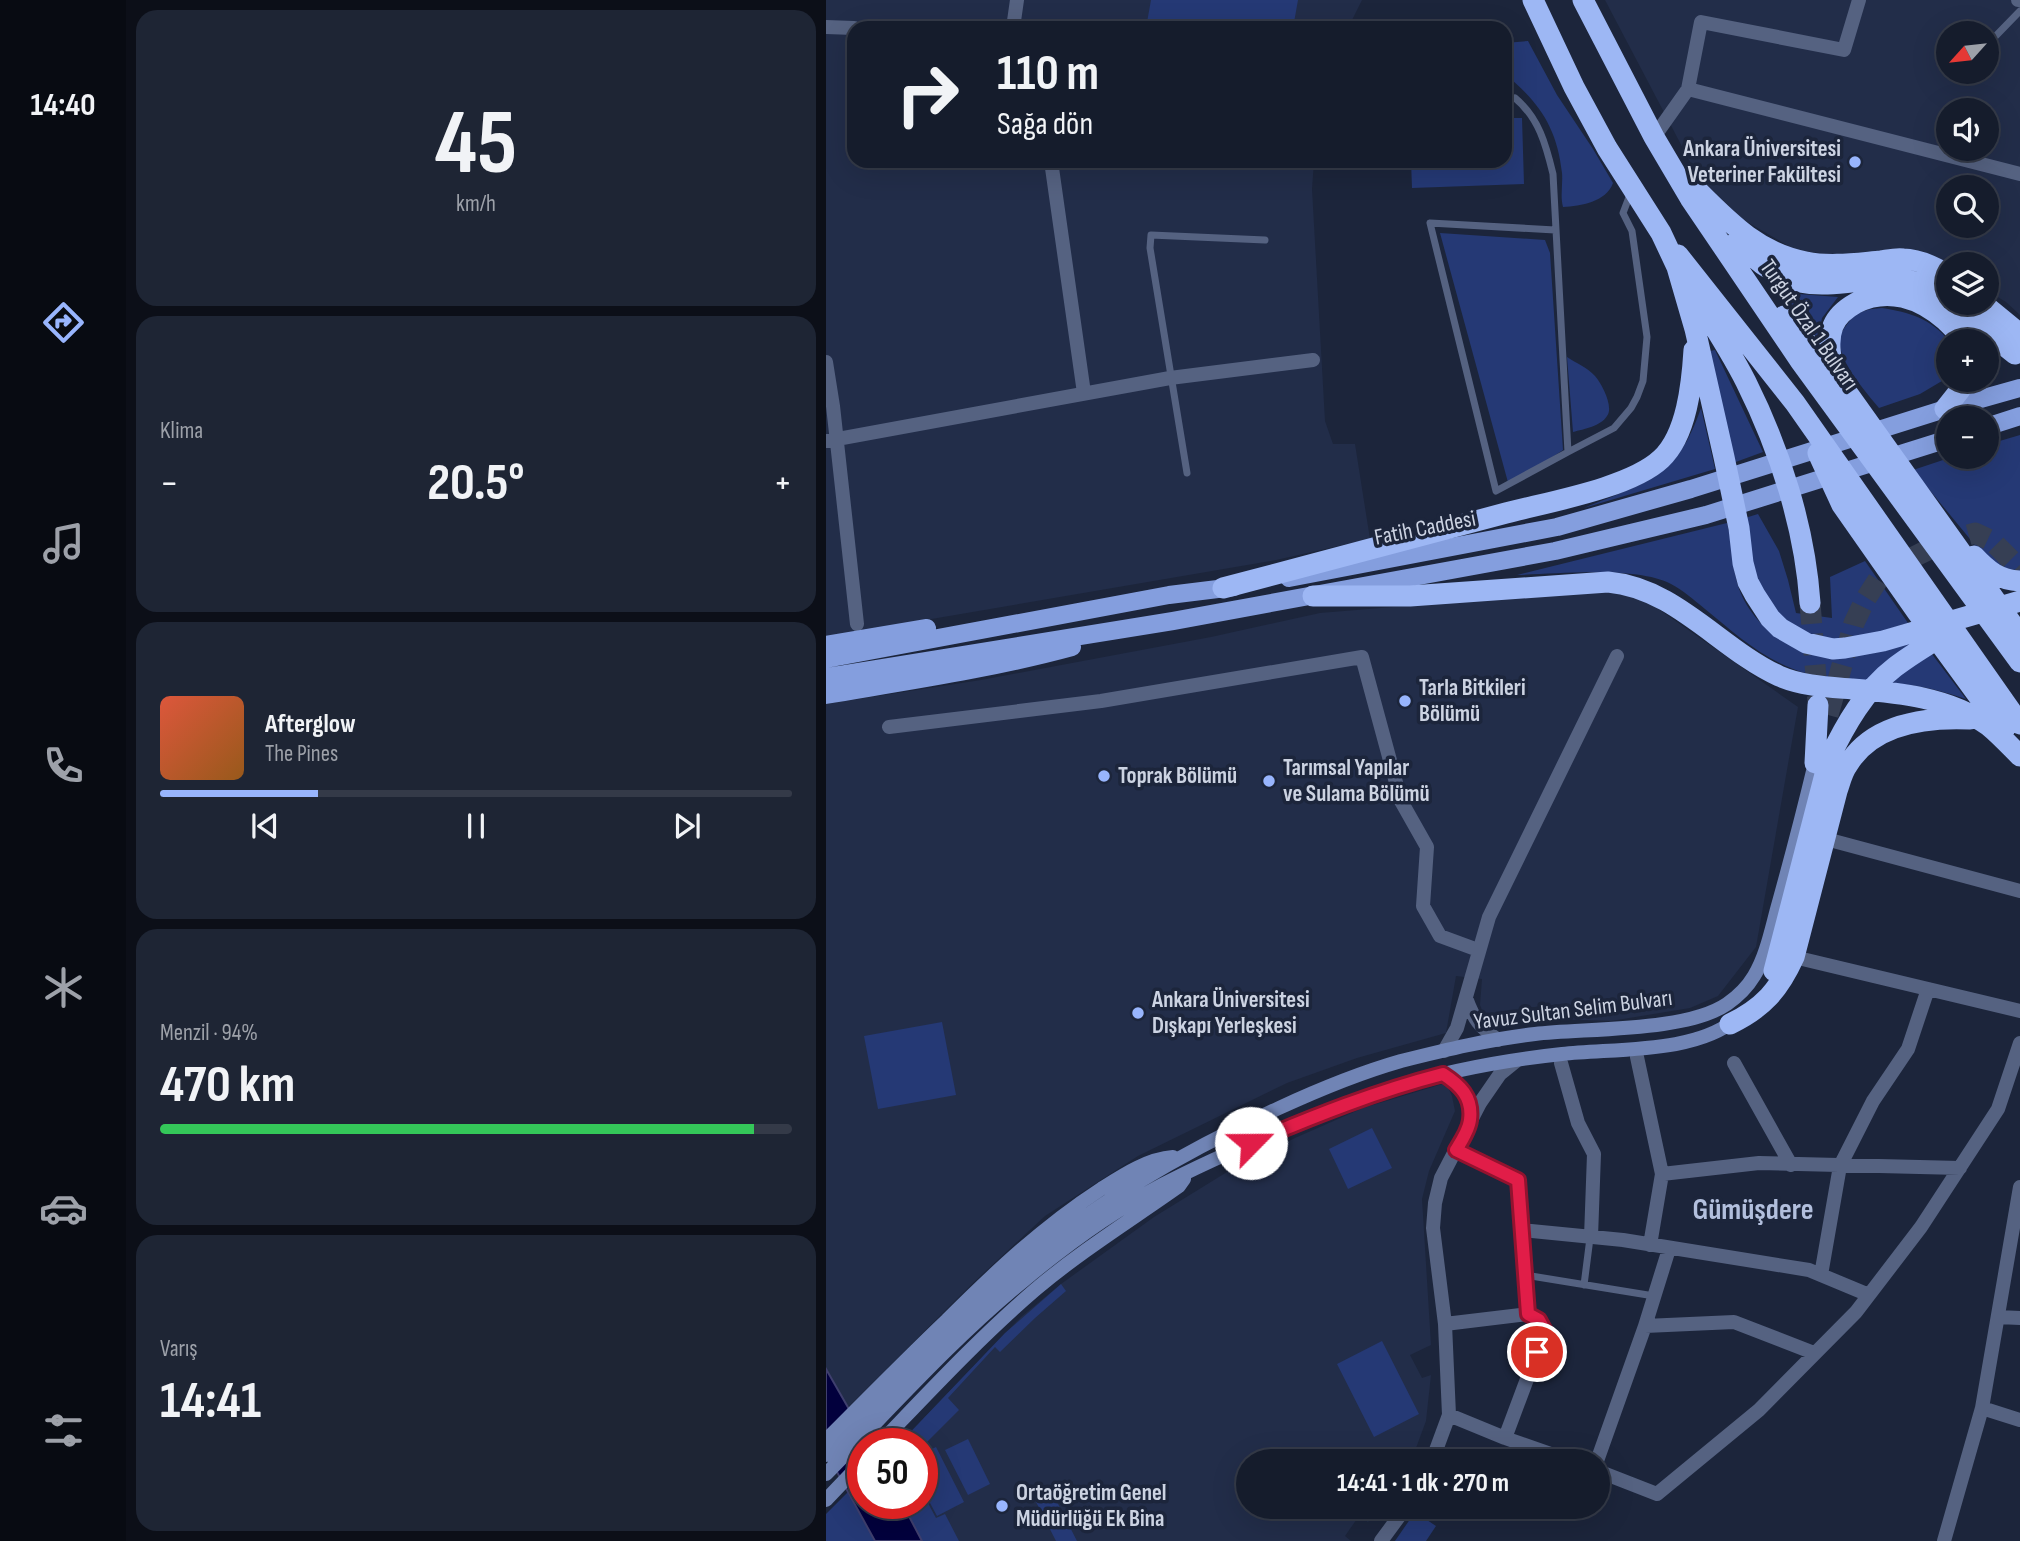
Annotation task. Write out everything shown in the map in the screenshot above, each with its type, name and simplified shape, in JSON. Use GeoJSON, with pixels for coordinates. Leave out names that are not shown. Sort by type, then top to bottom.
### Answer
{"type":"FeatureCollection","features":[{"type":"Feature","properties":{"kind":"highway"},"geometry":{"type":"LineString","coordinates":[[1533,0],[1574,87],[1607,148],[1661,233],[1795,403],[2020,724]]}},
{"type":"Feature","properties":{"kind":"highway"},"geometry":{"type":"LineString","coordinates":[[1542,0],[1677,267],[1744,379],[1790,495],[1809,586],[1810,603]]}},
{"type":"Feature","properties":{"kind":"highway","name":"Turgut Özal 1 Bulvarı"},"geometry":{"type":"LineString","coordinates":[[1583,0],[1654,137],[1690,198],[1801,362],[2020,662]]}},
{"type":"Feature","properties":{"kind":"highway"},"geometry":{"type":"LineString","coordinates":[[1669,162],[1748,237],[1765,248],[1793,259],[1821,264],[1902,258],[1923,262],[1936,269]]}},
{"type":"Feature","properties":{"kind":"highway"},"geometry":{"type":"LineString","coordinates":[[1707,200],[1746,251],[1762,265],[1780,275],[1800,282],[1819,284],[1870,280],[1914,281],[1936,293]]}},
{"type":"Feature","properties":{"kind":"highway","name":"Turgut Özal 1 Bulvarı"},"geometry":{"type":"LineString","coordinates":[[1733,261],[1834,374],[2020,635]]}},
{"type":"Feature","properties":{"kind":"highway"},"geometry":{"type":"LineString","coordinates":[[1677,267],[1695,329],[1739,528],[1748,582],[1761,607],[1780,628],[1806,643],[1845,648],[1883,641],[2020,601]]}},
{"type":"Feature","properties":{"kind":"highway"},"geometry":{"type":"LineString","coordinates":[[1834,374],[1830,354],[1834,324],[1851,305],[1876,295],[1893,295],[1925,304],[1954,329]]}},
{"type":"Feature","properties":{"kind":"highway"},"geometry":{"type":"LineString","coordinates":[[1970,315],[2018,344]]}},
{"type":"Feature","properties":{"kind":"highway"},"geometry":{"type":"LineString","coordinates":[[1993,315],[2018,344]]}},
{"type":"Feature","properties":{"kind":"highway"},"geometry":{"type":"LineString","coordinates":[[1223,588],[1579,494],[1650,468],[1671,449],[1678,436],[1693,359],[1695,329]]}},
{"type":"Feature","properties":{"kind":"highway"},"geometry":{"type":"LineString","coordinates":[[1947,406],[1958,392]]}},
{"type":"Feature","properties":{"kind":"highway"},"geometry":{"type":"LineString","coordinates":[[1795,403],[1842,505],[2020,754]]}},
{"type":"Feature","properties":{"kind":"highway"},"geometry":{"type":"LineString","coordinates":[[1938,521],[1996,576],[2020,581]]}},
{"type":"Feature","properties":{"kind":"highway"},"geometry":{"type":"LineString","coordinates":[[1313,596],[1410,596],[1608,582],[1626,584],[1667,601],[1779,676],[1815,685],[1943,702],[1990,727],[2020,754]]}},
{"type":"Feature","properties":{"kind":"highway"},"geometry":{"type":"LineString","coordinates":[[1774,971],[1829,758],[1850,719],[1893,668],[1979,613]]}},
{"type":"Feature","properties":{"kind":"highway"},"geometry":{"type":"LineString","coordinates":[[1815,762],[1823,710]]}},
{"type":"Feature","properties":{"kind":"highway"},"geometry":{"type":"LineString","coordinates":[[1730,1024],[1757,1010],[1784,979],[1794,957],[1837,791],[1846,768],[1861,748],[1881,734],[1904,724],[1933,718],[1979,720]]}},
{"type":"Feature","properties":{"kind":"main road","name":"Fatih Caddesi"},"geometry":{"type":"LineString","coordinates":[[1956,406],[2020,388]]}},
{"type":"Feature","properties":{"kind":"main road","name":"Fatih Caddesi"},"geometry":{"type":"LineString","coordinates":[[826,659],[1169,596],[1316,575],[1557,527],[1705,485],[1936,412]]}},
{"type":"Feature","properties":{"kind":"main road"},"geometry":{"type":"LineString","coordinates":[[1999,423],[2020,416]]}},
{"type":"Feature","properties":{"kind":"main road","name":"Fatih Caddesi"},"geometry":{"type":"LineString","coordinates":[[826,677],[1173,621],[1530,556],[1623,536],[1706,514],[1936,443]]}},
{"type":"Feature","properties":{"kind":"main road"},"geometry":{"type":"LineString","coordinates":[[826,645],[1023,611],[1169,596]]}},
{"type":"Feature","properties":{"kind":"main road"},"geometry":{"type":"LineString","coordinates":[[826,695],[1038,656],[1173,621]]}},
{"type":"Feature","properties":{"kind":"main road","name":"Yavuz Sultan Selim Bulvarı"},"geometry":{"type":"LineString","coordinates":[[826,1455],[942,1339],[1034,1256],[1107,1201],[1234,1129],[1339,1082],[1399,1062],[1498,1040],[1650,1026],[1693,1018],[1727,1004],[1755,975],[1764,954],[1815,762]]}},
{"type":"Feature","properties":{"kind":"main road","name":"Yavuz Sultan Selim Bulvarı"},"geometry":{"type":"LineString","coordinates":[[826,1474],[960,1337],[1024,1280],[1128,1205],[1162,1185],[1341,1106],[1398,1086],[1443,1074],[1561,1054],[1689,1041],[1730,1024],[1765,987],[1774,971]]}},
{"type":"Feature","properties":{"kind":"main road"},"geometry":{"type":"LineString","coordinates":[[826,1440],[986,1282],[1053,1223],[1114,1181],[1143,1165],[1163,1158],[1182,1157]]}},
{"type":"Feature","properties":{"kind":"main road"},"geometry":{"type":"LineString","coordinates":[[895,1428],[979,1340],[1037,1288],[1112,1231],[1179,1186],[1189,1172]]}},
{"type":"Feature","properties":{"kind":"main road"},"geometry":{"type":"LineString","coordinates":[[826,1500],[847,1478]]}},
{"type":"Feature","properties":{"kind":"street"},"geometry":{"type":"LineString","coordinates":[[1654,137],[1688,89],[1701,22],[1844,50],[1859,0]]}},
{"type":"Feature","properties":{"kind":"street"},"geometry":{"type":"LineString","coordinates":[[1013,1],[1013,21]]}},
{"type":"Feature","properties":{"kind":"street"},"geometry":{"type":"LineString","coordinates":[[826,27],[847,28]]}},
{"type":"Feature","properties":{"kind":"street"},"geometry":{"type":"LineString","coordinates":[[1688,89],[2020,174]]}},
{"type":"Feature","properties":{"kind":"street"},"geometry":{"type":"LineString","coordinates":[[1052,168],[1084,394]]}},
{"type":"Feature","properties":{"kind":"street"},"geometry":{"type":"LineString","coordinates":[[832,440],[1170,378],[1313,360]]}},
{"type":"Feature","properties":{"kind":"street"},"geometry":{"type":"LineString","coordinates":[[826,362],[832,440],[857,624]]}},
{"type":"Feature","properties":{"kind":"street"},"geometry":{"type":"LineString","coordinates":[[1444,1051],[1457,1028],[1489,917],[1617,656]]}},
{"type":"Feature","properties":{"kind":"street"},"geometry":{"type":"LineString","coordinates":[[890,727],[1101,701],[1362,657],[1401,801],[1427,847],[1423,906],[1440,936],[1478,950]]}},
{"type":"Feature","properties":{"kind":"street"},"geometry":{"type":"LineString","coordinates":[[1826,839],[2020,891]]}},
{"type":"Feature","properties":{"kind":"street"},"geometry":{"type":"LineString","coordinates":[[1794,957],[2020,1012]]}},
{"type":"Feature","properties":{"kind":"street"},"geometry":{"type":"LineString","coordinates":[[1821,1275],[1840,1167],[1873,1101],[1908,1049],[1928,989]]}},
{"type":"Feature","properties":{"kind":"street"},"geometry":{"type":"LineString","coordinates":[[1466,998],[1472,1015],[1481,1028],[1498,1040]]}},
{"type":"Feature","properties":{"kind":"street"},"geometry":{"type":"LineString","coordinates":[[1610,1476],[1657,1494],[1759,1410],[1856,1312],[1921,1227],[1998,1109],[2020,1043]]}},
{"type":"Feature","properties":{"kind":"street"},"geometry":{"type":"LineString","coordinates":[[1637,1057],[1662,1174],[1650,1245]]}},
{"type":"Feature","properties":{"kind":"street"},"geometry":{"type":"LineString","coordinates":[[1436,1449],[1449,1415],[1445,1324],[1433,1228],[1435,1203],[1441,1178],[1470,1121],[1500,1074],[1516,1061]]}},
{"type":"Feature","properties":{"kind":"street"},"geometry":{"type":"LineString","coordinates":[[1561,1063],[1578,1124],[1594,1154],[1591,1237]]}},
{"type":"Feature","properties":{"kind":"street"},"geometry":{"type":"LineString","coordinates":[[1734,1063],[1791,1165]]}},
{"type":"Feature","properties":{"kind":"street"},"geometry":{"type":"LineString","coordinates":[[1443,1074],[1459,1085],[1464,1093],[1470,1121]]}},
{"type":"Feature","properties":{"kind":"street"},"geometry":{"type":"LineString","coordinates":[[1456,1150],[1518,1180],[1528,1314]]}},
{"type":"Feature","properties":{"kind":"street"},"geometry":{"type":"LineString","coordinates":[[1662,1174],[1759,1163],[1960,1168]]}},
{"type":"Feature","properties":{"kind":"street"},"geometry":{"type":"LineString","coordinates":[[1944,1541],[1982,1408],[2020,1187]]}},
{"type":"Feature","properties":{"kind":"street"},"geometry":{"type":"LineString","coordinates":[[1521,1230],[1650,1245],[1809,1270],[1869,1295]]}},
{"type":"Feature","properties":{"kind":"street"},"geometry":{"type":"LineString","coordinates":[[1601,1449],[1670,1249]]}},
{"type":"Feature","properties":{"kind":"street"},"geometry":{"type":"LineString","coordinates":[[1445,1324],[1528,1314],[1539,1320],[1545,1331],[1505,1438]]}},
{"type":"Feature","properties":{"kind":"street"},"geometry":{"type":"LineString","coordinates":[[1998,1317],[2020,1318]]}},
{"type":"Feature","properties":{"kind":"street"},"geometry":{"type":"LineString","coordinates":[[1645,1326],[1734,1322],[1814,1353]]}},
{"type":"Feature","properties":{"kind":"street"},"geometry":{"type":"LineString","coordinates":[[1982,1408],[2020,1420]]}},
{"type":"Feature","properties":{"kind":"street"},"geometry":{"type":"LineString","coordinates":[[1449,1415],[1537,1449]]}},
{"type":"Feature","properties":{"kind":"street"},"geometry":{"type":"LineString","coordinates":[[1381,1541],[1397,1519]]}},
{"type":"Feature","properties":{"kind":"lane"},"geometry":{"type":"LineString","coordinates":[[1999,33],[2020,11]]}},
{"type":"Feature","properties":{"kind":"lane"},"geometry":{"type":"LineString","coordinates":[[1516,98],[1535,119],[1549,154],[1553,174],[1568,452]]}},
{"type":"Feature","properties":{"kind":"lane"},"geometry":{"type":"LineString","coordinates":[[1556,230],[1430,223],[1496,491],[1614,428],[1637,397],[1643,381],[1647,337],[1632,231],[1623,213],[1632,188]]}},
{"type":"Feature","properties":{"kind":"lane"},"geometry":{"type":"LineString","coordinates":[[1187,473],[1170,378],[1150,235],[1265,240]]}},
{"type":"Feature","properties":{"kind":"lane"},"geometry":{"type":"LineString","coordinates":[[1584,1284],[1591,1237]]}},
{"type":"Feature","properties":{"kind":"lane"},"geometry":{"type":"LineString","coordinates":[[1525,1275],[1654,1296]]}},
{"type":"Feature","properties":{"kind":"shaded area"},"geometry":{"type":"Polygon","coordinates":[[[826,0],[1362,0],[1352,21],[847,21],[847,168],[1314,168],[1312,189],[1325,421],[1333,444],[1355,444],[1370,539],[1276,560],[826,637],[826,0]]]}},
{"type":"Feature","properties":{"kind":"shaded area"},"geometry":{"type":"Polygon","coordinates":[[[1151,0],[1298,0],[1294,21],[1147,21],[1151,0]]]}},
{"type":"Feature","properties":{"kind":"shaded area","name":"Ankara Üniversitesi Veteriner Fakültesi"},"geometry":{"type":"Polygon","coordinates":[[[1605,0],[2020,0],[2020,315],[1999,298],[1999,252],[1936,252],[1936,263],[1797,251],[1742,219],[1697,175],[1605,0]]]}},
{"type":"Feature","properties":{"kind":"shaded area"},"geometry":{"type":"Polygon","coordinates":[[[1528,41],[1557,95],[1613,183],[1599,199],[1563,207],[1562,173],[1556,143],[1537,106],[1512,80],[1512,42],[1528,41]]]}},
{"type":"Feature","properties":{"kind":"shaded area"},"geometry":{"type":"Polygon","coordinates":[[[1512,118],[1522,118],[1524,184],[1412,188],[1411,168],[1512,168],[1512,118]]]}},
{"type":"Feature","properties":{"kind":"shaded area"},"geometry":{"type":"Polygon","coordinates":[[[1440,233],[1545,240],[1550,253],[1563,450],[1509,486],[1440,233]]]}},
{"type":"Feature","properties":{"kind":"shaded area"},"geometry":{"type":"Polygon","coordinates":[[[1773,284],[1799,294],[1838,297],[1822,318],[1818,338],[1795,314],[1773,284]]]}},
{"type":"Feature","properties":{"kind":"shaded area"},"geometry":{"type":"Polygon","coordinates":[[[1882,308],[1901,312],[1919,318],[1937,329],[1936,385],[1920,394],[1879,408],[1847,365],[1840,346],[1844,328],[1851,319],[1867,310],[1882,308]]]}},
{"type":"Feature","properties":{"kind":"shaded area"},"geometry":{"type":"Polygon","coordinates":[[[1715,350],[1763,452],[1733,463],[1710,351],[1715,350]]]}},
{"type":"Feature","properties":{"kind":"shaded area"},"geometry":{"type":"Polygon","coordinates":[[[1567,357],[1595,376],[1604,390],[1609,407],[1607,416],[1601,422],[1573,432],[1567,357]]]}},
{"type":"Feature","properties":{"kind":"shaded area"},"geometry":{"type":"Polygon","coordinates":[[[1701,408],[1715,469],[1584,508],[1643,483],[1670,464],[1691,432],[1701,408]]]}},
{"type":"Feature","properties":{"kind":"shaded area"},"geometry":{"type":"Polygon","coordinates":[[[2020,435],[2020,571],[2005,568],[1984,556],[1913,470],[1936,462],[1936,469],[1999,469],[1999,441],[2020,435]]]}},
{"type":"Feature","properties":{"kind":"shaded area"},"geometry":{"type":"Polygon","coordinates":[[[1758,514],[1779,551],[1796,613],[1832,618],[1830,577],[1865,561],[1908,623],[1858,638],[1837,640],[1810,634],[1785,619],[1766,599],[1755,570],[1745,518],[1758,514]]]}},
{"type":"Feature","properties":{"kind":"shaded area"},"geometry":{"type":"Polygon","coordinates":[[[1727,523],[1739,590],[1758,620],[1776,636],[1796,648],[1922,641],[1966,699],[1916,686],[1821,677],[1793,669],[1746,642],[1680,589],[1656,578],[1596,572],[1517,575],[1727,523]]]}},
{"type":"Feature","properties":{"kind":"shaded area","name":"Ankara Üniversitesi Dışkapı Yerleşkesi"},"geometry":{"type":"Polygon","coordinates":[[[1610,589],[1650,603],[1798,707],[1756,947],[1718,996],[1690,1008],[1611,1021],[1526,1018],[1487,1023],[1480,1005],[1482,979],[1456,976],[1446,1033],[1357,1058],[1287,1083],[1138,1156],[1045,1216],[974,1282],[826,1429],[826,704],[981,680],[1211,637],[1320,613],[1610,589]]]}},
{"type":"Feature","properties":{"kind":"shaded area"},"geometry":{"type":"Polygon","coordinates":[[[942,1022],[956,1095],[878,1109],[864,1036],[942,1022]]]}},
{"type":"Feature","properties":{"kind":"shaded area"},"geometry":{"type":"Polygon","coordinates":[[[1446,1083],[1455,1111],[1429,1171],[1422,1199],[1431,1345],[1410,1355],[1422,1378],[1431,1375],[1426,1421],[1416,1449],[1236,1449],[1236,1519],[1357,1519],[1345,1536],[1351,1541],[922,1541],[910,1519],[938,1519],[938,1428],[914,1428],[1021,1317],[1061,1284],[1154,1217],[1227,1172],[1363,1108],[1446,1083]]]}},
{"type":"Feature","properties":{"kind":"shaded area"},"geometry":{"type":"Polygon","coordinates":[[[1372,1128],[1392,1168],[1348,1189],[1329,1149],[1372,1128]]]}},
{"type":"Feature","properties":{"kind":"shaded area"},"geometry":{"type":"Polygon","coordinates":[[[1061,1284],[1066,1291],[1000,1352],[995,1347],[948,1398],[959,1410],[938,1431],[938,1428],[914,1428],[1005,1333],[1061,1284]]]}},
{"type":"Feature","properties":{"kind":"shaded area"},"geometry":{"type":"Polygon","coordinates":[[[1382,1341],[1419,1414],[1374,1437],[1337,1364],[1382,1341]]]}},
{"type":"Feature","properties":{"kind":"shaded area"},"geometry":{"type":"Polygon","coordinates":[[[826,1369],[860,1428],[847,1428],[847,1490],[826,1452],[826,1369]]]}},
{"type":"Feature","properties":{"kind":"shaded area"},"geometry":{"type":"Polygon","coordinates":[[[968,1439],[990,1484],[968,1495],[945,1450],[968,1439]]]}},
{"type":"Feature","properties":{"kind":"shaded area"},"geometry":{"type":"Polygon","coordinates":[[[938,1451],[964,1502],[938,1515],[938,1451]]]}},
{"type":"Feature","properties":{"kind":"shaded area"},"geometry":{"type":"Polygon","coordinates":[[[1044,1490],[1052,1492],[1077,1541],[1056,1541],[1036,1502],[1036,1496],[1044,1490]]]}},
{"type":"Feature","properties":{"kind":"shaded area"},"geometry":{"type":"Polygon","coordinates":[[[847,1493],[847,1519],[863,1519],[875,1541],[826,1541],[826,1514],[847,1493]]]}},
{"type":"Feature","properties":{"kind":"shaded area"},"geometry":{"type":"Polygon","coordinates":[[[945,1514],[959,1541],[922,1541],[910,1519],[938,1519],[945,1514]]]}},
{"type":"Feature","properties":{"kind":"shaded area"},"geometry":{"type":"Polygon","coordinates":[[[863,1519],[910,1519],[922,1541],[875,1541],[863,1519]]]}},
{"type":"Feature","properties":{"kind":"shaded area"},"geometry":{"type":"Polygon","coordinates":[[[1410,1519],[1426,1519],[1436,1526],[1426,1541],[1395,1541],[1410,1519]]]}},
{"type":"Feature","properties":{"kind":"tunnel"},"geometry":{"type":"LineString","coordinates":[[1828,715],[1854,623],[1883,572],[1944,542],[1975,533],[1992,541],[2020,569]]}},
{"type":"Feature","properties":{"kind":"tunnel"},"geometry":{"type":"LineString","coordinates":[[1810,603],[1818,702]]}},
{"type":"Feature","properties":{"kind":"place","name":"Ankara Üniversitesi Veteriner Fakültesi"},"geometry":{"type":"Point","coordinates":[1855,162]}},
{"type":"Feature","properties":{"kind":"place","name":"Tarla Bitkileri Bölümü"},"geometry":{"type":"Point","coordinates":[1405,701]}},
{"type":"Feature","properties":{"kind":"place","name":"Toprak Bölümü"},"geometry":{"type":"Point","coordinates":[1104,776]}},
{"type":"Feature","properties":{"kind":"place","name":"Tarımsal Yapılar ve Sulama Bölümü"},"geometry":{"type":"Point","coordinates":[1269,781]}},
{"type":"Feature","properties":{"kind":"place","name":"Ankara Üniversitesi Dışkapı Yerleşkesi"},"geometry":{"type":"Point","coordinates":[1138,1013]}},
{"type":"Feature","properties":{"kind":"place","name":"Ortaöğretim Genel Müdürlüğü Ek Bina"},"geometry":{"type":"Point","coordinates":[1002,1506]}},
{"type":"Feature","properties":{"kind":"district","name":"Gümüşdere"},"geometry":{"type":"Point","coordinates":[1753,1210]}},
{"type":"Feature","properties":{"kind":"route"},"geometry":{"type":"LineString","coordinates":[[1251,1143],[1398,1086],[1443,1074],[1459,1085],[1468,1102],[1470,1121],[1456,1150],[1518,1180],[1528,1314],[1539,1320],[1545,1331],[1537,1352]]}}]}
